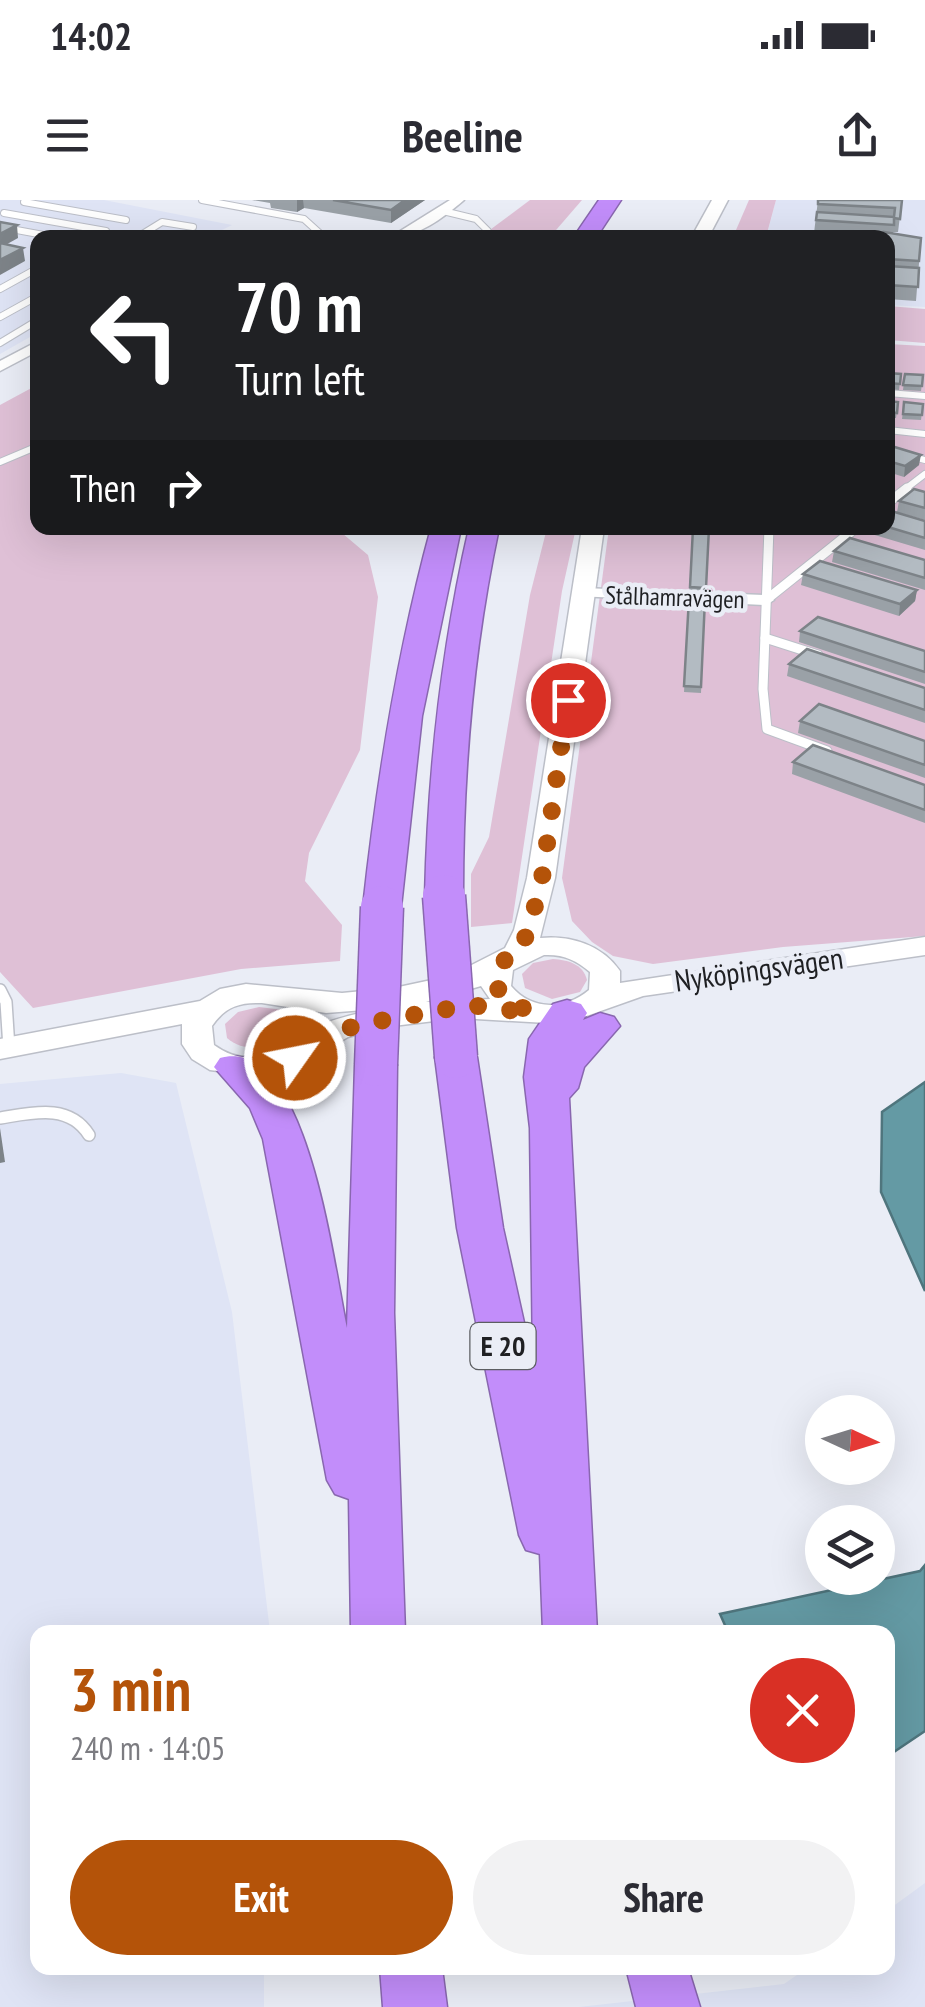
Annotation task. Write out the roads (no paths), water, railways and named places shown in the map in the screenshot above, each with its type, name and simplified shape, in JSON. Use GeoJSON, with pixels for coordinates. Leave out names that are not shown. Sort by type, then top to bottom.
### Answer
{"type":"FeatureCollection","features":[{"type":"Feature","properties":{"kind":"highway"},"geometry":{"type":"LineString","coordinates":[[589,230],[610,200]]}},
{"type":"Feature","properties":{"kind":"highway"},"geometry":{"type":"LineString","coordinates":[[377,1613],[370,1313],[382,906],[393,785],[409,681],[444,535]]}},
{"type":"Feature","properties":{"kind":"highway","name":"E 20"},"geometry":{"type":"LineString","coordinates":[[482,535],[466,602],[453,686],[444,784],[444,896],[456,1056],[480,1228],[566,1625]]}},
{"type":"Feature","properties":{"kind":"highway"},"geometry":{"type":"LineString","coordinates":[[568,1625],[554,1300],[552,1128],[574,1014]]}},
{"type":"Feature","properties":{"kind":"highway"},"geometry":{"type":"LineString","coordinates":[[235,1066],[269,1102],[285,1139],[377,1613]]}},
{"type":"Feature","properties":{"kind":"highway"},"geometry":{"type":"LineString","coordinates":[[412,1975],[415,2007]]}},
{"type":"Feature","properties":{"kind":"highway"},"geometry":{"type":"LineString","coordinates":[[659,1975],[668,2007]]}},
{"type":"Feature","properties":{"kind":"main road"},"geometry":{"type":"LineString","coordinates":[[703,230],[720,200]]}},
{"type":"Feature","properties":{"kind":"main road","name":"Stålhamravägen"},"geometry":{"type":"LineString","coordinates":[[512,955],[529,930],[542,878],[592,535]]}},
{"type":"Feature","properties":{"kind":"main road"},"geometry":{"type":"LineString","coordinates":[[208,1010],[195,1028],[196,1041],[211,1058],[235,1066],[280,1063],[295,1058],[322,1036],[362,1024],[470,1005],[574,1014],[604,993],[607,980],[550,904],[542,878]]}},
{"type":"Feature","properties":{"kind":"main road","name":"Nyköpingsvägen"},"geometry":{"type":"LineString","coordinates":[[512,955],[559,946],[589,957],[655,970],[925,945]]}},
{"type":"Feature","properties":{"kind":"main road","name":"Nyköpingsvägen"},"geometry":{"type":"LineString","coordinates":[[574,1014],[644,1002],[782,966],[925,945]]}},
{"type":"Feature","properties":{"kind":"main road"},"geometry":{"type":"LineString","coordinates":[[4,1048],[208,1010],[232,996],[262,992],[328,1004],[390,996],[462,982],[512,955]]}},
{"type":"Feature","properties":{"kind":"main road"},"geometry":{"type":"LineString","coordinates":[[512,955],[498,968],[496,987],[509,1003],[574,1014]]}},
{"type":"Feature","properties":{"kind":"main road"},"geometry":{"type":"LineString","coordinates":[[4,1048],[196,1041]]}},
{"type":"Feature","properties":{"kind":"street"},"geometry":{"type":"LineString","coordinates":[[409,230],[458,200]]}},
{"type":"Feature","properties":{"kind":"street"},"geometry":{"type":"LineString","coordinates":[[0,367],[30,350]]}},
{"type":"Feature","properties":{"kind":"street","name":"Stålhamravägen"},"geometry":{"type":"LineString","coordinates":[[583,593],[766,600]]}},
{"type":"Feature","properties":{"kind":"lane"},"geometry":{"type":"LineString","coordinates":[[202,200],[304,219],[316,230]]}},
{"type":"Feature","properties":{"kind":"lane"},"geometry":{"type":"LineString","coordinates":[[24,202],[130,218],[108,230]]}},
{"type":"Feature","properties":{"kind":"lane"},"geometry":{"type":"LineString","coordinates":[[85,212],[86,202]]}},
{"type":"Feature","properties":{"kind":"lane"},"geometry":{"type":"LineString","coordinates":[[443,211],[481,222],[487,230]]}},
{"type":"Feature","properties":{"kind":"lane"},"geometry":{"type":"LineString","coordinates":[[4,213],[100,230]]}},
{"type":"Feature","properties":{"kind":"lane"},"geometry":{"type":"LineString","coordinates":[[149,230],[162,222],[193,227],[188,230]]}},
{"type":"Feature","properties":{"kind":"lane"},"geometry":{"type":"LineString","coordinates":[[0,227],[30,232]]}},
{"type":"Feature","properties":{"kind":"lane"},"geometry":{"type":"LineString","coordinates":[[0,289],[30,272]]}},
{"type":"Feature","properties":{"kind":"lane"},"geometry":{"type":"LineString","coordinates":[[0,318],[30,301]]}},
{"type":"Feature","properties":{"kind":"lane"},"geometry":{"type":"LineString","coordinates":[[0,343],[30,325]]}},
{"type":"Feature","properties":{"kind":"lane"},"geometry":{"type":"LineString","coordinates":[[895,394],[925,396]]}},
{"type":"Feature","properties":{"kind":"lane"},"geometry":{"type":"LineString","coordinates":[[895,431],[925,434]]}},
{"type":"Feature","properties":{"kind":"lane"},"geometry":{"type":"LineString","coordinates":[[0,462],[30,449]]}},
{"type":"Feature","properties":{"kind":"lane"},"geometry":{"type":"LineString","coordinates":[[895,452],[925,460]]}},
{"type":"Feature","properties":{"kind":"lane"},"geometry":{"type":"LineString","coordinates":[[895,497],[925,474]]}},
{"type":"Feature","properties":{"kind":"lane"},"geometry":{"type":"LineString","coordinates":[[769,535],[763,690],[767,729],[837,754]]}},
{"type":"Feature","properties":{"kind":"lane"},"geometry":{"type":"LineString","coordinates":[[766,600],[847,535]]}},
{"type":"Feature","properties":{"kind":"lane"},"geometry":{"type":"LineString","coordinates":[[812,562],[831,568]]}},
{"type":"Feature","properties":{"kind":"lane"},"geometry":{"type":"LineString","coordinates":[[765,638],[836,661]]}},
{"type":"Feature","properties":{"kind":"lane"},"geometry":{"type":"LineString","coordinates":[[0,990],[6,1002],[4,1048]]}},
{"type":"Feature","properties":{"kind":"lane"},"geometry":{"type":"LineString","coordinates":[[0,1118],[44,1112],[70,1116],[87,1128],[89,1135]]}},
{"type":"Feature","properties":{"kind":"water"},"geometry":{"type":"Polygon","coordinates":[[[925,1082],[925,1291],[881,1192],[882,1112],[925,1082]]]}},
{"type":"Feature","properties":{"kind":"water"},"geometry":{"type":"Polygon","coordinates":[[[925,1565],[925,1731],[895,1751],[895,1625],[725,1625],[720,1614],[808,1595],[895,1595],[895,1576],[920,1571],[925,1565]]]}}]}
